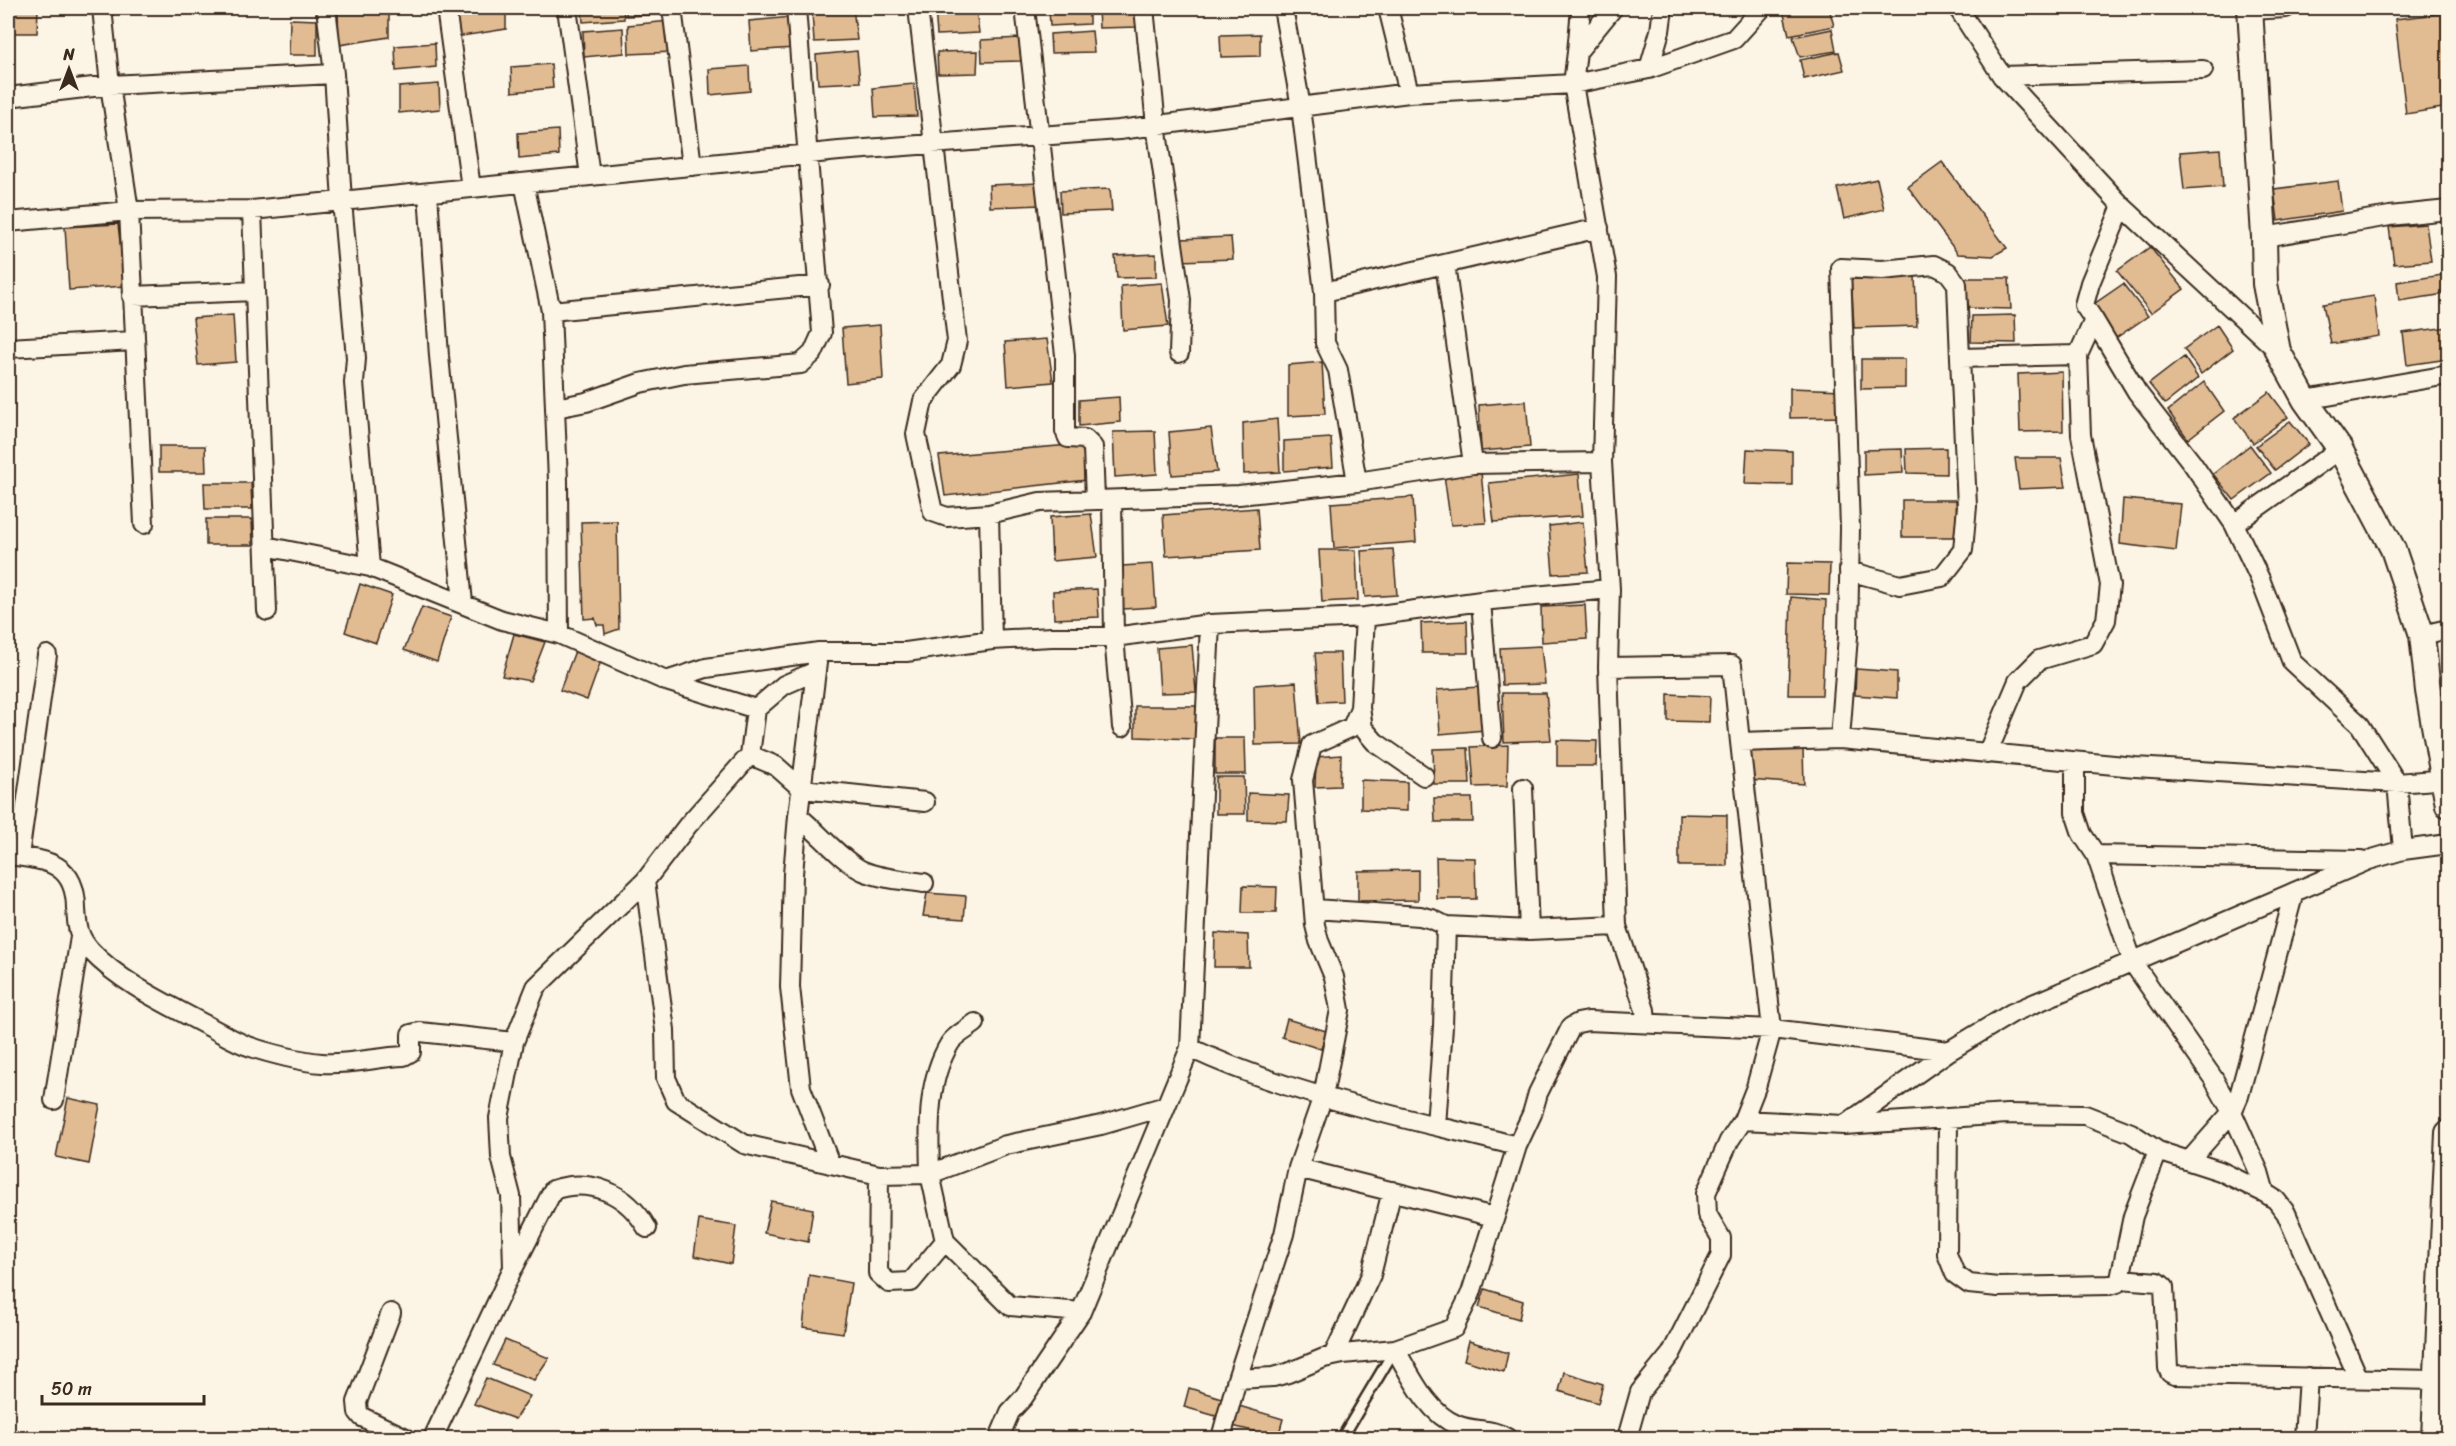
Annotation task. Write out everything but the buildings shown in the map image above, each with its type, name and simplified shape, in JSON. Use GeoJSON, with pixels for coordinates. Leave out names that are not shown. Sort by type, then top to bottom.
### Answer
{"type":"FeatureCollection","features":[{"type":"Feature","properties":{"kind":"street"},"geometry":{"type":"LineString","coordinates":[[102,8],[110,85],[129,211],[144,524]]}},
{"type":"Feature","properties":{"kind":"street"},"geometry":{"type":"LineString","coordinates":[[326,8],[334,74],[342,201],[356,358],[354,383],[370,567]]}},
{"type":"Feature","properties":{"kind":"street"},"geometry":{"type":"LineString","coordinates":[[446,8],[471,188]]}},
{"type":"Feature","properties":{"kind":"street"},"geometry":{"type":"LineString","coordinates":[[567,8],[590,176]]}},
{"type":"Feature","properties":{"kind":"street"},"geometry":{"type":"LineString","coordinates":[[672,8],[692,166]]}},
{"type":"Feature","properties":{"kind":"street"},"geometry":{"type":"LineString","coordinates":[[556,408],[586,402],[640,383],[684,374],[801,364],[813,353],[822,333],[820,285],[796,8]]}},
{"type":"Feature","properties":{"kind":"street"},"geometry":{"type":"LineString","coordinates":[[918,8],[957,341],[951,365],[923,401],[916,434],[933,512],[947,517],[990,514],[1040,502],[1239,495],[1357,482],[1473,464],[1602,462]]}},
{"type":"Feature","properties":{"kind":"street"},"geometry":{"type":"LineString","coordinates":[[1025,8],[1065,355],[1065,430],[1068,438],[1085,439],[1093,447],[1103,500],[1122,727]]}},
{"type":"Feature","properties":{"kind":"street"},"geometry":{"type":"LineString","coordinates":[[1144,8],[1156,125],[1180,300],[1179,353]]}},
{"type":"Feature","properties":{"kind":"street"},"geometry":{"type":"LineString","coordinates":[[1283,8],[1301,107],[1324,292],[1324,344],[1338,370],[1357,482]]}},
{"type":"Feature","properties":{"kind":"street"},"geometry":{"type":"LineString","coordinates":[[1388,8],[1409,93]]}},
{"type":"Feature","properties":{"kind":"street"},"geometry":{"type":"LineString","coordinates":[[1581,8],[1574,84],[1607,277],[1602,462],[1610,589],[1608,667],[1617,926],[1645,1010],[1646,1023]]}},
{"type":"Feature","properties":{"kind":"street"},"geometry":{"type":"LineString","coordinates":[[1576,52],[1613,8]]}},
{"type":"Feature","properties":{"kind":"street"},"geometry":{"type":"LineString","coordinates":[[1649,69],[1660,31],[1663,8]]}},
{"type":"Feature","properties":{"kind":"street"},"geometry":{"type":"LineString","coordinates":[[8,222],[129,211],[252,210],[807,154],[1156,125],[1409,93],[1574,84],[1649,69],[1734,39],[1762,8]]}},
{"type":"Feature","properties":{"kind":"street"},"geometry":{"type":"LineString","coordinates":[[1958,8],[2001,76],[2122,206],[2278,351]]}},
{"type":"Feature","properties":{"kind":"street"},"geometry":{"type":"LineString","coordinates":[[2286,8],[2250,9],[2265,284],[2278,351],[2305,400],[2340,448],[2393,549],[2422,635],[2428,691],[2446,779],[2448,805]]}},
{"type":"Feature","properties":{"kind":"street"},"geometry":{"type":"LineString","coordinates":[[2001,76],[2203,70]]}},
{"type":"Feature","properties":{"kind":"street"},"geometry":{"type":"LineString","coordinates":[[8,97],[110,85],[334,74]]}},
{"type":"Feature","properties":{"kind":"street"},"geometry":{"type":"LineString","coordinates":[[524,183],[551,311],[558,481],[559,634]]}},
{"type":"Feature","properties":{"kind":"street"},"geometry":{"type":"LineString","coordinates":[[428,193],[439,356],[463,603]]}},
{"type":"Feature","properties":{"kind":"street"},"geometry":{"type":"LineString","coordinates":[[2122,206],[2090,283],[2084,305],[2137,392],[2192,463],[2234,524],[2260,579],[2292,662],[2360,725],[2397,783],[2403,850]]}},
{"type":"Feature","properties":{"kind":"street"},"geometry":{"type":"LineString","coordinates":[[252,210],[267,611]]}},
{"type":"Feature","properties":{"kind":"street"},"geometry":{"type":"LineString","coordinates":[[2264,237],[2390,216],[2448,210]]}},
{"type":"Feature","properties":{"kind":"street"},"geometry":{"type":"LineString","coordinates":[[1324,292],[1599,228]]}},
{"type":"Feature","properties":{"kind":"street"},"geometry":{"type":"LineString","coordinates":[[1445,264],[1473,464]]}},
{"type":"Feature","properties":{"kind":"street"},"geometry":{"type":"LineString","coordinates":[[1840,739],[1848,636],[1849,571],[1850,528],[1841,268],[1882,270],[1934,265],[1948,272],[1957,284],[1967,506],[1963,550],[1942,577],[1900,585],[1849,571]]}},
{"type":"Feature","properties":{"kind":"street"},"geometry":{"type":"LineString","coordinates":[[551,311],[820,285]]}},
{"type":"Feature","properties":{"kind":"street"},"geometry":{"type":"LineString","coordinates":[[132,296],[255,291]]}},
{"type":"Feature","properties":{"kind":"street"},"geometry":{"type":"LineString","coordinates":[[1987,754],[2018,681],[2039,660],[2093,644],[2106,620],[2110,585],[2080,435],[2078,355],[2094,320]]}},
{"type":"Feature","properties":{"kind":"street"},"geometry":{"type":"LineString","coordinates":[[8,348],[134,341]]}},
{"type":"Feature","properties":{"kind":"street"},"geometry":{"type":"LineString","coordinates":[[1960,358],[2078,355]]}},
{"type":"Feature","properties":{"kind":"street"},"geometry":{"type":"LineString","coordinates":[[2305,400],[2448,375]]}},
{"type":"Feature","properties":{"kind":"street"},"geometry":{"type":"LineString","coordinates":[[2234,524],[2340,448]]}},
{"type":"Feature","properties":{"kind":"street"},"geometry":{"type":"LineString","coordinates":[[990,514],[992,640]]}},
{"type":"Feature","properties":{"kind":"street"},"geometry":{"type":"LineString","coordinates":[[265,546],[370,567],[502,620],[559,634],[666,681],[756,709]]}},
{"type":"Feature","properties":{"kind":"street"},"geometry":{"type":"LineString","coordinates":[[666,681],[706,668],[819,651],[906,652],[992,640],[1052,637],[1114,638],[1210,624],[1365,617],[1481,601],[1610,589]]}},
{"type":"Feature","properties":{"kind":"street"},"geometry":{"type":"LineString","coordinates":[[1481,601],[1492,738]]}},
{"type":"Feature","properties":{"kind":"street"},"geometry":{"type":"LineString","coordinates":[[1365,617],[1360,708],[1363,728],[1375,742],[1424,776]]}},
{"type":"Feature","properties":{"kind":"street"},"geometry":{"type":"LineString","coordinates":[[999,1438],[1010,1412],[1023,1398],[1081,1312],[1190,1048],[1210,624]]}},
{"type":"Feature","properties":{"kind":"street"},"geometry":{"type":"LineString","coordinates":[[2422,635],[2448,629]]}},
{"type":"Feature","properties":{"kind":"street"},"geometry":{"type":"LineString","coordinates":[[819,651],[798,816],[793,874],[790,987],[801,1088],[830,1164]]}},
{"type":"Feature","properties":{"kind":"street"},"geometry":{"type":"LineString","coordinates":[[47,655],[13,855],[42,860],[56,865],[67,874],[75,893],[76,926],[80,937],[104,964],[155,998],[250,1047],[323,1063],[405,1056],[411,1052],[411,1034],[420,1032],[514,1042]]}},
{"type":"Feature","properties":{"kind":"street"},"geometry":{"type":"LineString","coordinates":[[1608,667],[1732,665],[1772,1029],[1756,1087],[1743,1120],[1729,1141],[1706,1193],[1707,1214],[1721,1238],[1721,1255],[1671,1354],[1640,1392],[1627,1438]]}},
{"type":"Feature","properties":{"kind":"street"},"geometry":{"type":"LineString","coordinates":[[513,1268],[511,1196],[501,1157],[500,1118],[514,1042],[536,987],[645,881],[688,825],[750,755],[756,709],[784,685],[816,671]]}},
{"type":"Feature","properties":{"kind":"street"},"geometry":{"type":"LineString","coordinates":[[1221,1438],[1237,1379],[1284,1234],[1298,1168],[1323,1096],[1340,1010],[1334,977],[1319,941],[1314,909],[1304,774],[1312,746],[1353,727],[1360,708]]}},
{"type":"Feature","properties":{"kind":"street"},"geometry":{"type":"LineString","coordinates":[[1740,742],[1840,739],[2075,762],[2397,783],[2446,779]]}},
{"type":"Feature","properties":{"kind":"street"},"geometry":{"type":"LineString","coordinates":[[750,755],[776,766],[802,789],[926,802]]}},
{"type":"Feature","properties":{"kind":"street"},"geometry":{"type":"LineString","coordinates":[[2075,762],[2075,813],[2082,834],[2096,855],[2133,963],[2213,1078],[2232,1112],[2259,1172],[2265,1193]]}},
{"type":"Feature","properties":{"kind":"street"},"geometry":{"type":"LineString","coordinates":[[1523,788],[1529,930]]}},
{"type":"Feature","properties":{"kind":"street"},"geometry":{"type":"LineString","coordinates":[[798,816],[847,860],[862,870],[883,877],[924,883]]}},
{"type":"Feature","properties":{"kind":"street"},"geometry":{"type":"LineString","coordinates":[[1844,1125],[1949,1051],[2012,1013],[2369,860],[2403,850],[2448,844]]}},
{"type":"Feature","properties":{"kind":"street"},"geometry":{"type":"LineString","coordinates":[[2096,855],[2369,860]]}},
{"type":"Feature","properties":{"kind":"street"},"geometry":{"type":"LineString","coordinates":[[645,881],[665,1030],[666,1078],[676,1101],[744,1144],[879,1175],[930,1174],[1006,1145],[1101,1125],[1166,1106]]}},
{"type":"Feature","properties":{"kind":"street"},"geometry":{"type":"LineString","coordinates":[[2189,1161],[2232,1112],[2239,1096],[2294,892]]}},
{"type":"Feature","properties":{"kind":"street"},"geometry":{"type":"LineString","coordinates":[[1314,909],[1420,916],[1446,926],[1529,930],[1617,926]]}},
{"type":"Feature","properties":{"kind":"street"},"geometry":{"type":"LineString","coordinates":[[1436,1126],[1443,1026],[1446,926]]}},
{"type":"Feature","properties":{"kind":"street"},"geometry":{"type":"LineString","coordinates":[[54,1100],[80,937]]}},
{"type":"Feature","properties":{"kind":"street"},"geometry":{"type":"LineString","coordinates":[[1237,1379],[1273,1377],[1333,1356],[1395,1349],[1454,1328],[1471,1293],[1517,1146],[1532,1114],[1538,1093],[1571,1027],[1578,1023],[1588,1021],[1772,1029],[1949,1051]]}},
{"type":"Feature","properties":{"kind":"street"},"geometry":{"type":"LineString","coordinates":[[975,1023],[951,1042],[937,1075],[928,1114],[930,1174],[945,1241],[1010,1306],[1081,1312]]}},
{"type":"Feature","properties":{"kind":"street"},"geometry":{"type":"LineString","coordinates":[[1190,1048],[1220,1062],[1323,1096],[1517,1146]]}},
{"type":"Feature","properties":{"kind":"street"},"geometry":{"type":"LineString","coordinates":[[1743,1120],[1844,1125],[2007,1114],[2085,1115],[2131,1133],[2158,1151],[2220,1171],[2276,1200],[2286,1213],[2358,1377]]}},
{"type":"Feature","properties":{"kind":"street"},"geometry":{"type":"LineString","coordinates":[[1948,1118],[1947,1254],[1955,1274],[1969,1284],[1998,1287],[2117,1283],[2120,1279],[2133,1216],[2158,1151]]}},
{"type":"Feature","properties":{"kind":"street"},"geometry":{"type":"LineString","coordinates":[[2434,1438],[2448,1133]]}},
{"type":"Feature","properties":{"kind":"street"},"geometry":{"type":"LineString","coordinates":[[1298,1168],[1494,1217]]}},
{"type":"Feature","properties":{"kind":"street"},"geometry":{"type":"LineString","coordinates":[[879,1175],[878,1273],[889,1283],[911,1282],[945,1241]]}},
{"type":"Feature","properties":{"kind":"street"},"geometry":{"type":"LineString","coordinates":[[433,1438],[513,1268],[553,1190],[568,1185],[592,1187],[624,1199],[638,1212],[647,1228]]}},
{"type":"Feature","properties":{"kind":"street"},"geometry":{"type":"LineString","coordinates":[[1333,1356],[1371,1275],[1392,1191]]}},
{"type":"Feature","properties":{"kind":"street"},"geometry":{"type":"LineString","coordinates":[[2120,1279],[2158,1282],[2164,1287],[2170,1373],[2437,1380]]}},
{"type":"Feature","properties":{"kind":"street"},"geometry":{"type":"LineString","coordinates":[[391,1313],[357,1402],[358,1412],[362,1417],[406,1438]]}},
{"type":"Feature","properties":{"kind":"street"},"geometry":{"type":"LineString","coordinates":[[1395,1349],[1435,1411],[1445,1419],[1459,1426],[1501,1434],[1507,1438]]}},
{"type":"Feature","properties":{"kind":"street"},"geometry":{"type":"LineString","coordinates":[[2304,1438],[2308,1377]]}},
{"type":"Feature","properties":{"kind":"lane"},"geometry":{"type":"LineString","coordinates":[[1342,1438],[1395,1349]]}}]}
